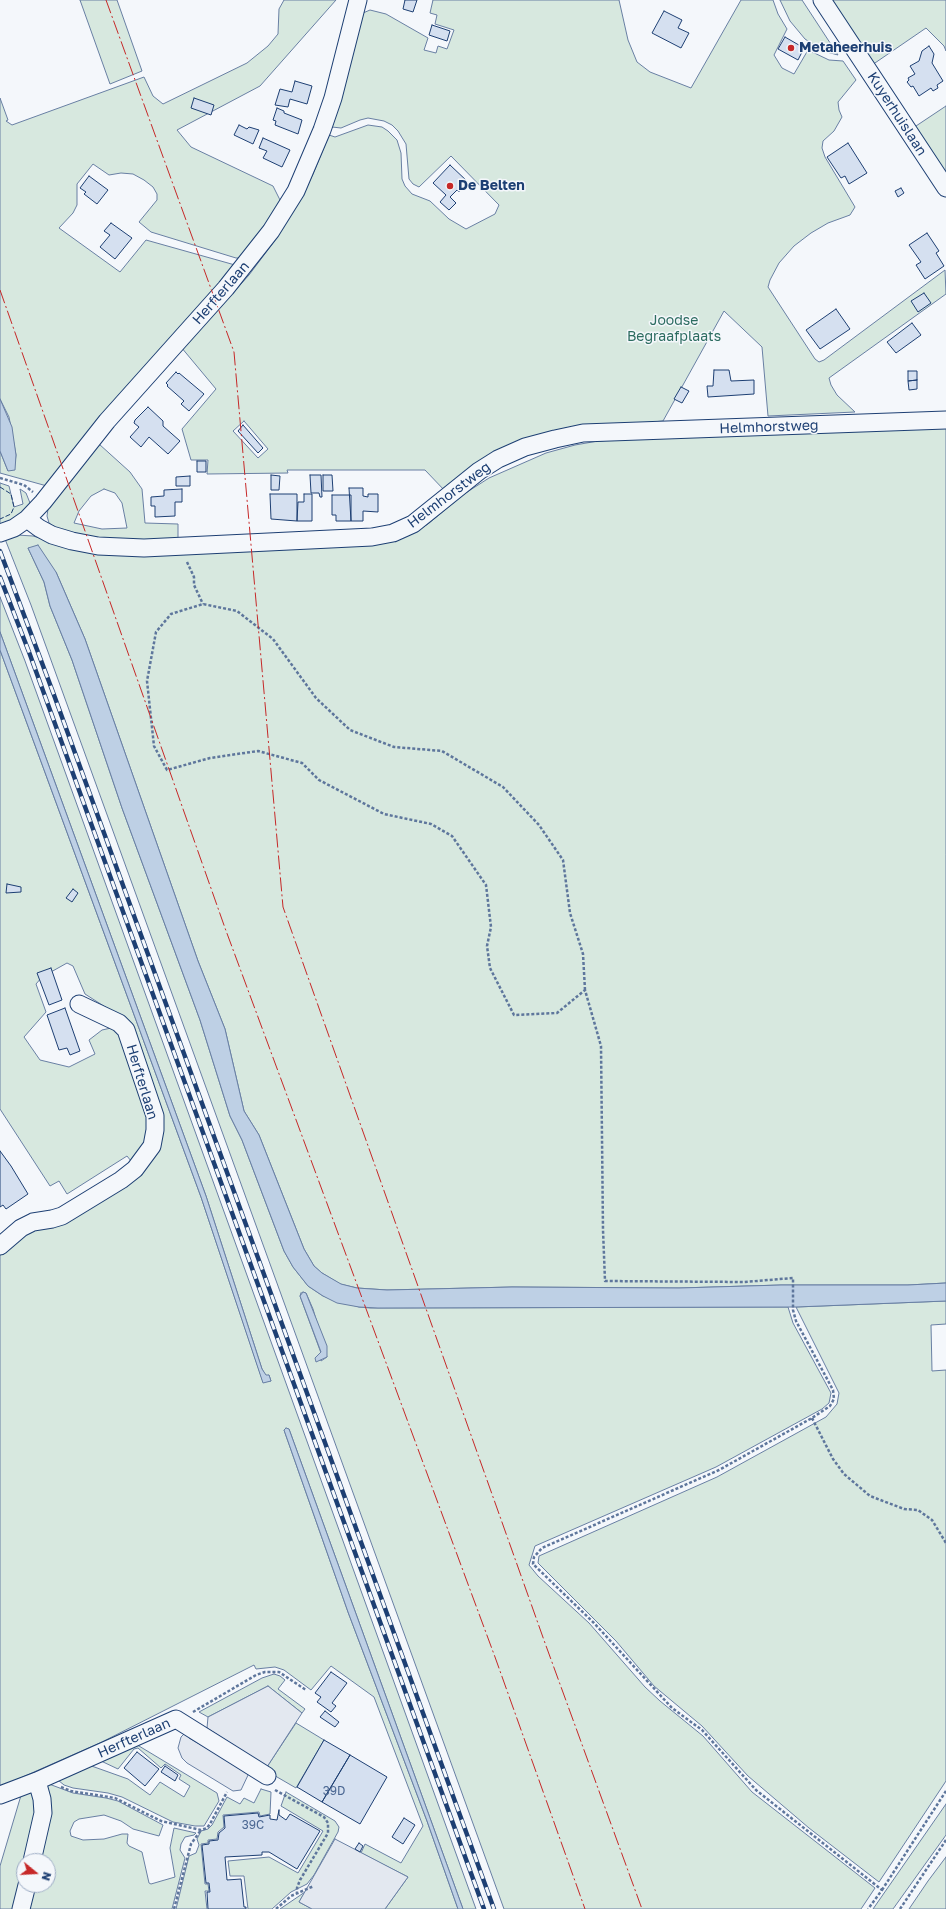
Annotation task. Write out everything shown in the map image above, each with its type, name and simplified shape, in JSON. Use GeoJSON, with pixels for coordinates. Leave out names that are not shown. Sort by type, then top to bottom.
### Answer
{"type":"FeatureCollection","features":[{"type":"Feature","properties":{"kind":"street","name":"Herfterlaan"},"geometry":{"type":"LineString","coordinates":[[0,533],[14,528],[27,519],[43,502],[129,396],[245,266],[285,210],[305,173],[322,130],[333,98],[358,0]]}},
{"type":"Feature","properties":{"kind":"street","name":"Kuyerhuislaan"},"geometry":{"type":"LineString","coordinates":[[822,0],[946,188]]}},
{"type":"Feature","properties":{"kind":"street","name":"Helmhorstweg"},"geometry":{"type":"LineString","coordinates":[[27,519],[39,528],[52,534],[72,541],[98,546],[144,548],[372,537],[393,533],[413,524],[439,505],[469,479],[498,459],[526,446],[583,433],[946,420]]}},
{"type":"Feature","properties":{"kind":"street","name":"Herfterlaan"},"geometry":{"type":"LineString","coordinates":[[0,1246],[21,1228],[33,1222],[62,1216],[121,1180],[135,1169],[152,1146],[155,1130],[155,1116],[126,1030],[119,1023],[79,1004]]}},
{"type":"Feature","properties":{"kind":"street","name":"Herfterlaan"},"geometry":{"type":"LineString","coordinates":[[0,1795],[44,1778],[176,1720],[270,1782]]}},
{"type":"Feature","properties":{"kind":"street"},"geometry":{"type":"LineString","coordinates":[[34,1853],[43,1813],[42,1799],[44,1778]]}},
{"type":"Feature","properties":{"kind":"street"},"geometry":{"type":"LineString","coordinates":[[21,1909],[25,1893]]}},
{"type":"Feature","properties":{"kind":"path"},"geometry":{"type":"LineString","coordinates":[[0,478],[29,488],[43,502]]}},
{"type":"Feature","properties":{"kind":"path"},"geometry":{"type":"LineString","coordinates":[[176,546],[188,562],[194,576],[194,585],[203,604]]}},
{"type":"Feature","properties":{"kind":"path"},"geometry":{"type":"LineString","coordinates":[[585,990],[557,1013],[514,1015],[490,968],[487,946],[491,927],[486,885],[452,836],[431,824],[384,814],[319,780],[302,763],[258,751],[210,758],[167,770],[154,746],[147,681],[156,632],[171,614],[203,604],[237,611],[273,640],[316,698],[350,730],[394,747],[442,751],[503,787],[539,825],[563,860],[570,913],[583,954],[585,990],[601,1046],[605,1281],[744,1282],[793,1278],[793,1310],[796,1321],[833,1390],[834,1400],[830,1406],[812,1418],[719,1470],[542,1548],[534,1557],[533,1564],[594,1623],[672,1708],[702,1730],[756,1790],[882,1890]]}},
{"type":"Feature","properties":{"kind":"path"},"geometry":{"type":"LineString","coordinates":[[812,1418],[833,1459],[844,1474],[870,1496],[904,1509],[918,1510],[932,1520],[946,1543]]}},
{"type":"Feature","properties":{"kind":"path"},"geometry":{"type":"LineString","coordinates":[[190,1717],[198,1708],[256,1675],[265,1672],[279,1672],[306,1690]]}},
{"type":"Feature","properties":{"kind":"path"},"geometry":{"type":"LineString","coordinates":[[44,1778],[71,1790],[115,1798],[161,1821],[201,1830],[207,1828],[210,1824],[227,1792]]}},
{"type":"Feature","properties":{"kind":"path"},"geometry":{"type":"LineString","coordinates":[[270,1782],[324,1817],[328,1823],[328,1834],[298,1884],[297,1893]]}},
{"type":"Feature","properties":{"kind":"path"},"geometry":{"type":"LineString","coordinates":[[868,1909],[882,1890],[946,1791]]}},
{"type":"Feature","properties":{"kind":"path"},"geometry":{"type":"LineString","coordinates":[[174,1909],[192,1844],[201,1830]]}},
{"type":"Feature","properties":{"kind":"path"},"geometry":{"type":"LineString","coordinates":[[900,1909],[946,1840]]}},
{"type":"Feature","properties":{"kind":"path"},"geometry":{"type":"LineString","coordinates":[[276,1909],[297,1893],[314,1886]]}},
{"type":"Feature","properties":{"kind":"green space"},"geometry":{"type":"Polygon","coordinates":[[[80,0],[117,0],[142,71],[110,84],[80,0]]]}},
{"type":"Feature","properties":{"kind":"green space"},"geometry":{"type":"Polygon","coordinates":[[[284,0],[336,0],[260,86],[177,130],[191,147],[273,186],[281,202],[243,258],[236,258],[151,232],[139,222],[157,200],[157,194],[153,187],[133,174],[121,173],[109,175],[93,164],[77,184],[77,205],[73,213],[59,228],[120,272],[146,240],[235,265],[47,486],[0,473],[0,451],[8,471],[15,463],[16,455],[9,417],[0,399],[0,98],[8,120],[6,121],[12,125],[144,77],[153,96],[163,104],[247,63],[268,46],[278,34],[279,9],[284,0]]]}},
{"type":"Feature","properties":{"kind":"green space","name":"Joodse Begraafplaats"},"geometry":{"type":"Polygon","coordinates":[[[433,0],[619,0],[628,40],[637,62],[650,72],[691,88],[741,0],[773,0],[778,14],[787,29],[774,55],[782,68],[794,74],[808,50],[829,60],[843,61],[856,80],[838,102],[842,117],[834,131],[823,141],[822,148],[825,157],[855,207],[850,215],[828,223],[811,233],[794,246],[779,263],[768,287],[815,359],[819,362],[824,360],[945,270],[946,294],[829,378],[837,395],[855,412],[768,416],[762,347],[724,311],[663,421],[578,429],[446,492],[425,470],[287,470],[288,473],[207,474],[208,460],[191,460],[182,429],[216,389],[181,347],[215,313],[249,275],[273,243],[301,198],[313,174],[329,135],[335,137],[368,125],[382,127],[397,140],[401,153],[402,179],[405,186],[412,194],[430,201],[449,219],[466,229],[495,214],[499,205],[451,156],[419,187],[413,184],[409,179],[406,144],[398,131],[392,125],[384,121],[368,118],[341,128],[332,127],[363,13],[370,10],[386,14],[428,38],[424,50],[436,53],[438,46],[447,49],[454,30],[435,24],[437,15],[430,13],[433,0]],[[244,421],[233,431],[258,458],[268,449],[244,421]]]}},
{"type":"Feature","properties":{"kind":"green space"},"geometry":{"type":"Polygon","coordinates":[[[780,0],[802,0],[838,55],[823,51],[805,39],[790,21],[780,0]]]}},
{"type":"Feature","properties":{"kind":"green space"},"geometry":{"type":"Polygon","coordinates":[[[830,0],[946,0],[946,51],[944,46],[926,28],[872,65],[830,0]]]}},
{"type":"Feature","properties":{"kind":"green space"},"geometry":{"type":"Polygon","coordinates":[[[946,106],[946,177],[913,128],[946,106]]]}},
{"type":"Feature","properties":{"kind":"green space"},"geometry":{"type":"Polygon","coordinates":[[[946,426],[946,1283],[908,1285],[781,1285],[679,1288],[512,1287],[387,1290],[357,1288],[340,1284],[322,1273],[314,1266],[304,1249],[259,1135],[244,1111],[225,1029],[198,961],[85,639],[56,572],[28,548],[44,582],[50,606],[72,660],[122,808],[200,1020],[230,1116],[242,1140],[284,1251],[293,1267],[308,1286],[323,1296],[359,1307],[370,1308],[788,1307],[793,1323],[831,1393],[829,1403],[822,1409],[716,1467],[535,1546],[529,1565],[538,1576],[589,1623],[645,1687],[703,1736],[752,1792],[875,1888],[861,1909],[504,1909],[31,605],[5,539],[17,535],[33,536],[66,546],[413,533],[428,524],[464,494],[489,478],[546,453],[575,445],[598,441],[669,436],[946,426]],[[301,1293],[300,1296],[321,1353],[319,1356],[321,1361],[327,1357],[313,1309],[306,1293],[301,1293]]]}},
{"type":"Feature","properties":{"kind":"green space"},"geometry":{"type":"Polygon","coordinates":[[[99,444],[130,472],[142,489],[145,523],[178,524],[178,542],[105,542],[56,528],[49,523],[47,516],[48,509],[99,444]],[[104,489],[91,496],[79,511],[74,523],[102,529],[127,528],[122,503],[115,493],[104,489]]]}},
{"type":"Feature","properties":{"kind":"green space"},"geometry":{"type":"Polygon","coordinates":[[[0,483],[9,486],[14,507],[23,504],[20,489],[26,493],[30,503],[29,506],[15,518],[0,525],[0,483]]]}},
{"type":"Feature","properties":{"kind":"green space"},"geometry":{"type":"Polygon","coordinates":[[[0,597],[25,661],[476,1909],[463,1909],[289,1429],[284,1430],[348,1612],[427,1821],[458,1909],[385,1909],[408,1877],[361,1853],[365,1844],[401,1863],[423,1826],[374,1697],[331,1666],[311,1690],[284,1670],[275,1667],[256,1669],[254,1665],[102,1742],[0,1787],[0,1255],[35,1227],[55,1226],[158,1142],[124,1019],[85,994],[73,966],[67,963],[42,977],[36,984],[46,1012],[24,1037],[40,1060],[69,1067],[95,1054],[89,1040],[102,1030],[111,1028],[120,1033],[150,1120],[149,1139],[131,1161],[127,1156],[67,1194],[59,1181],[50,1186],[0,1109],[0,650],[201,1197],[263,1382],[271,1381],[269,1375],[266,1376],[262,1369],[206,1196],[0,632],[0,597]]]}},
{"type":"Feature","properties":{"kind":"green space"},"geometry":{"type":"Polygon","coordinates":[[[946,1301],[946,1324],[931,1325],[932,1371],[946,1370],[946,1781],[879,1882],[809,1828],[748,1776],[702,1726],[654,1686],[616,1641],[538,1563],[539,1556],[717,1477],[826,1417],[837,1404],[839,1393],[796,1307],[946,1301]]]}},
{"type":"Feature","properties":{"kind":"green space"},"geometry":{"type":"Polygon","coordinates":[[[274,1674],[285,1680],[278,1689],[305,1709],[302,1713],[268,1686],[208,1717],[199,1712],[262,1678],[274,1674]]]}},
{"type":"Feature","properties":{"kind":"green space"},"geometry":{"type":"Polygon","coordinates":[[[296,1723],[324,1740],[296,1788],[265,1770],[296,1723]]]}},
{"type":"Feature","properties":{"kind":"green space"},"geometry":{"type":"Polygon","coordinates":[[[134,1743],[217,1793],[219,1801],[204,1826],[173,1822],[122,1797],[108,1793],[73,1788],[64,1785],[58,1780],[86,1764],[128,1779],[150,1795],[160,1782],[184,1797],[190,1786],[179,1779],[181,1775],[165,1764],[161,1768],[138,1748],[134,1749],[118,1769],[101,1761],[134,1743]]]}},
{"type":"Feature","properties":{"kind":"green space"},"geometry":{"type":"Polygon","coordinates":[[[49,1784],[73,1793],[118,1801],[163,1825],[159,1836],[133,1829],[121,1821],[104,1815],[79,1819],[74,1822],[70,1831],[71,1836],[83,1840],[104,1839],[122,1834],[128,1834],[127,1843],[129,1846],[142,1852],[149,1883],[151,1884],[175,1877],[170,1848],[174,1828],[196,1833],[185,1837],[181,1844],[180,1850],[185,1858],[172,1909],[27,1909],[30,1893],[56,1893],[56,1853],[39,1853],[45,1786],[49,1784]]]}},
{"type":"Feature","properties":{"kind":"green space"},"geometry":{"type":"Polygon","coordinates":[[[261,1789],[271,1792],[270,1814],[260,1816],[259,1812],[223,1815],[224,1827],[218,1832],[217,1839],[208,1840],[208,1843],[201,1844],[205,1884],[208,1884],[209,1891],[205,1891],[207,1909],[176,1909],[189,1856],[196,1853],[199,1845],[197,1839],[201,1831],[208,1829],[212,1825],[227,1797],[240,1804],[244,1798],[254,1803],[261,1789]]]}},
{"type":"Feature","properties":{"kind":"green space"},"geometry":{"type":"Polygon","coordinates":[[[29,1790],[39,1798],[26,1853],[16,1853],[16,1893],[21,1893],[17,1909],[0,1909],[0,1866],[22,1792],[29,1790]]]}},
{"type":"Feature","properties":{"kind":"green space"},"geometry":{"type":"Polygon","coordinates":[[[286,1792],[335,1821],[339,1827],[338,1832],[314,1875],[307,1884],[291,1892],[272,1909],[248,1909],[244,1876],[230,1876],[228,1861],[269,1857],[298,1873],[323,1831],[281,1806],[286,1792]]]}},
{"type":"Feature","properties":{"kind":"green space"},"geometry":{"type":"Polygon","coordinates":[[[946,1804],[946,1835],[893,1909],[873,1909],[946,1804]]]}},
{"type":"Feature","properties":{"kind":"green space"},"geometry":{"type":"Polygon","coordinates":[[[946,1857],[946,1909],[909,1909],[928,1881],[946,1857]]]}},
{"type":"Feature","properties":{"kind":"green space"},"geometry":{"type":"Polygon","coordinates":[[[305,1892],[299,1902],[312,1909],[280,1909],[305,1892]]]}},
{"type":"Feature","properties":{"kind":"shaded area"},"geometry":{"type":"Polygon","coordinates":[[[268,1686],[302,1713],[265,1770],[252,1757],[207,1728],[208,1717],[268,1686]]]}},
{"type":"Feature","properties":{"kind":"shaded area"},"geometry":{"type":"Polygon","coordinates":[[[185,1733],[190,1733],[189,1738],[249,1773],[241,1790],[233,1791],[187,1763],[182,1758],[178,1748],[181,1737],[185,1733]]]}},
{"type":"Feature","properties":{"kind":"shaded area"},"geometry":{"type":"Polygon","coordinates":[[[335,1839],[408,1877],[385,1909],[312,1909],[299,1902],[335,1839]]]}},
{"type":"Feature","properties":{"kind":"water"},"geometry":{"type":"Polygon","coordinates":[[[0,399],[12,427],[16,455],[15,470],[8,471],[0,451],[0,399]]]}},
{"type":"Feature","properties":{"kind":"water"},"geometry":{"type":"Polygon","coordinates":[[[38,545],[56,572],[85,639],[198,961],[225,1029],[244,1111],[259,1135],[304,1249],[314,1266],[322,1273],[341,1284],[357,1288],[387,1290],[512,1287],[679,1288],[781,1285],[908,1285],[946,1283],[946,1301],[796,1307],[378,1308],[359,1307],[337,1303],[308,1286],[293,1267],[284,1251],[242,1140],[230,1116],[200,1020],[122,808],[72,660],[50,606],[44,582],[28,548],[38,545]]]}},
{"type":"Feature","properties":{"kind":"water"},"geometry":{"type":"Polygon","coordinates":[[[0,632],[206,1196],[262,1369],[266,1375],[269,1375],[271,1381],[263,1383],[201,1197],[0,650],[0,632]]]}},
{"type":"Feature","properties":{"kind":"water"},"geometry":{"type":"Polygon","coordinates":[[[303,1292],[306,1293],[327,1346],[327,1357],[316,1362],[315,1358],[321,1352],[300,1296],[303,1292]]]}},
{"type":"Feature","properties":{"kind":"water"},"geometry":{"type":"Polygon","coordinates":[[[286,1428],[289,1429],[463,1909],[458,1909],[427,1821],[348,1612],[284,1430],[286,1428]]]}},
{"type":"Feature","properties":{"kind":"building"},"geometry":{"type":"Polygon","coordinates":[[[405,0],[417,0],[413,12],[403,9],[405,0]]]}},
{"type":"Feature","properties":{"kind":"building"},"geometry":{"type":"Polygon","coordinates":[[[664,11],[682,20],[678,28],[689,33],[681,48],[652,33],[664,11]]]}},
{"type":"Feature","properties":{"kind":"building"},"geometry":{"type":"Polygon","coordinates":[[[432,25],[450,31],[447,41],[429,35],[432,25]]]}},
{"type":"Feature","properties":{"kind":"building","name":"Metaheerhuis"},"geometry":{"type":"Polygon","coordinates":[[[785,37],[804,48],[798,60],[778,49],[785,37]]]}},
{"type":"Feature","properties":{"kind":"building"},"geometry":{"type":"Polygon","coordinates":[[[929,46],[934,54],[932,63],[943,81],[937,85],[938,88],[933,91],[931,88],[919,96],[913,86],[911,87],[907,82],[909,80],[908,78],[915,74],[910,66],[919,61],[922,51],[929,46]]]}},
{"type":"Feature","properties":{"kind":"building"},"geometry":{"type":"Polygon","coordinates":[[[295,81],[312,86],[307,104],[290,99],[288,107],[275,105],[280,89],[292,92],[295,81]]]}},
{"type":"Feature","properties":{"kind":"building"},"geometry":{"type":"Polygon","coordinates":[[[194,98],[214,105],[211,115],[191,108],[194,98]]]}},
{"type":"Feature","properties":{"kind":"building"},"geometry":{"type":"Polygon","coordinates":[[[277,108],[284,111],[284,113],[302,120],[298,134],[275,125],[276,121],[273,120],[277,108]]]}},
{"type":"Feature","properties":{"kind":"building"},"geometry":{"type":"Polygon","coordinates":[[[239,125],[247,129],[249,127],[259,130],[253,144],[234,135],[239,125]]]}},
{"type":"Feature","properties":{"kind":"building"},"geometry":{"type":"Polygon","coordinates":[[[263,138],[290,150],[282,167],[263,158],[267,151],[259,148],[263,138]]]}},
{"type":"Feature","properties":{"kind":"building"},"geometry":{"type":"Polygon","coordinates":[[[848,143],[867,173],[849,184],[845,176],[841,178],[827,157],[848,143]]]}},
{"type":"Feature","properties":{"kind":"building","name":"De Belten"},"geometry":{"type":"Polygon","coordinates":[[[450,165],[468,182],[459,192],[457,190],[450,197],[456,203],[449,210],[440,202],[446,195],[433,183],[450,165]]]}},
{"type":"Feature","properties":{"kind":"building"},"geometry":{"type":"Polygon","coordinates":[[[89,176],[108,190],[97,204],[84,194],[86,192],[80,188],[89,176]]]}},
{"type":"Feature","properties":{"kind":"building"},"geometry":{"type":"Polygon","coordinates":[[[901,188],[904,193],[898,197],[895,191],[901,188]]]}},
{"type":"Feature","properties":{"kind":"building"},"geometry":{"type":"Polygon","coordinates":[[[111,223],[132,238],[115,259],[100,247],[110,235],[104,231],[111,223]]]}},
{"type":"Feature","properties":{"kind":"building"},"geometry":{"type":"Polygon","coordinates":[[[927,233],[939,251],[936,253],[944,266],[925,279],[916,265],[921,262],[909,245],[927,233]]]}},
{"type":"Feature","properties":{"kind":"building"},"geometry":{"type":"Polygon","coordinates":[[[924,293],[931,303],[918,312],[911,301],[924,293]]]}},
{"type":"Feature","properties":{"kind":"building"},"geometry":{"type":"Polygon","coordinates":[[[836,309],[850,329],[820,349],[806,330],[836,309]]]}},
{"type":"Feature","properties":{"kind":"building"},"geometry":{"type":"Polygon","coordinates":[[[912,323],[921,335],[896,353],[887,342],[912,323]]]}},
{"type":"Feature","properties":{"kind":"building"},"geometry":{"type":"Polygon","coordinates":[[[714,370],[729,370],[731,381],[754,380],[754,394],[708,397],[707,386],[713,386],[714,370]]]}},
{"type":"Feature","properties":{"kind":"building"},"geometry":{"type":"Polygon","coordinates":[[[908,371],[917,371],[917,380],[908,381],[908,371]]]}},
{"type":"Feature","properties":{"kind":"building"},"geometry":{"type":"Polygon","coordinates":[[[176,372],[204,394],[189,411],[181,404],[184,401],[167,386],[168,385],[166,383],[176,372]]]}},
{"type":"Feature","properties":{"kind":"building"},"geometry":{"type":"Polygon","coordinates":[[[917,380],[917,389],[909,390],[908,381],[917,380]]]}},
{"type":"Feature","properties":{"kind":"building"},"geometry":{"type":"Polygon","coordinates":[[[681,387],[689,391],[682,403],[674,399],[681,387]]]}},
{"type":"Feature","properties":{"kind":"building"},"geometry":{"type":"Polygon","coordinates":[[[148,407],[163,421],[163,426],[180,441],[168,454],[149,437],[141,447],[130,437],[139,427],[134,423],[135,420],[148,407]]]}},
{"type":"Feature","properties":{"kind":"building"},"geometry":{"type":"Polygon","coordinates":[[[243,425],[263,448],[258,453],[238,431],[243,425]]]}},
{"type":"Feature","properties":{"kind":"building"},"geometry":{"type":"Polygon","coordinates":[[[197,461],[206,461],[206,472],[197,472],[197,461]]]}},
{"type":"Feature","properties":{"kind":"building"},"geometry":{"type":"Polygon","coordinates":[[[271,475],[280,476],[279,490],[271,490],[271,475]]]}},
{"type":"Feature","properties":{"kind":"building"},"geometry":{"type":"Polygon","coordinates":[[[310,475],[321,475],[322,497],[320,497],[319,493],[311,493],[310,475]]]}},
{"type":"Feature","properties":{"kind":"building"},"geometry":{"type":"Polygon","coordinates":[[[323,475],[332,475],[333,491],[323,491],[323,475]]]}},
{"type":"Feature","properties":{"kind":"building"},"geometry":{"type":"Polygon","coordinates":[[[190,476],[190,486],[176,486],[176,477],[190,476]]]}},
{"type":"Feature","properties":{"kind":"building"},"geometry":{"type":"Polygon","coordinates":[[[349,488],[363,488],[363,496],[368,497],[368,494],[378,494],[378,512],[363,511],[363,521],[351,521],[349,488]]]}},
{"type":"Feature","properties":{"kind":"building"},"geometry":{"type":"Polygon","coordinates":[[[182,489],[182,502],[175,502],[175,516],[155,517],[155,506],[151,506],[151,497],[164,496],[164,490],[182,489]]]}},
{"type":"Feature","properties":{"kind":"building"},"geometry":{"type":"Polygon","coordinates":[[[270,494],[297,494],[297,521],[271,519],[270,494]]]}},
{"type":"Feature","properties":{"kind":"building"},"geometry":{"type":"Polygon","coordinates":[[[304,494],[312,494],[312,521],[297,521],[298,502],[304,502],[304,494]]]}},
{"type":"Feature","properties":{"kind":"building"},"geometry":{"type":"Polygon","coordinates":[[[332,495],[351,495],[351,521],[336,521],[336,515],[332,515],[332,495]]]}},
{"type":"Feature","properties":{"kind":"building"},"geometry":{"type":"Polygon","coordinates":[[[7,884],[21,887],[21,892],[6,893],[7,884]]]}},
{"type":"Feature","properties":{"kind":"building"},"geometry":{"type":"Polygon","coordinates":[[[73,889],[78,893],[72,902],[66,898],[73,889]]]}},
{"type":"Feature","properties":{"kind":"building"},"geometry":{"type":"Polygon","coordinates":[[[51,968],[62,1000],[49,1005],[37,973],[51,968]]]}},
{"type":"Feature","properties":{"kind":"building"},"geometry":{"type":"Polygon","coordinates":[[[65,1008],[80,1051],[70,1055],[67,1048],[59,1050],[47,1015],[65,1008]]]}},
{"type":"Feature","properties":{"kind":"building"},"geometry":{"type":"Polygon","coordinates":[[[0,1151],[28,1194],[6,1209],[3,1205],[0,1207],[0,1151]]]}},
{"type":"Feature","properties":{"kind":"building"},"geometry":{"type":"Polygon","coordinates":[[[331,1672],[347,1683],[332,1703],[336,1706],[331,1712],[317,1702],[321,1697],[315,1693],[331,1672]]]}},
{"type":"Feature","properties":{"kind":"building"},"geometry":{"type":"Polygon","coordinates":[[[325,1711],[339,1722],[335,1727],[320,1717],[325,1711]]]}},
{"type":"Feature","properties":{"kind":"building"},"geometry":{"type":"Polygon","coordinates":[[[324,1740],[350,1755],[322,1802],[297,1787],[324,1740]]]}},
{"type":"Feature","properties":{"kind":"building"},"geometry":{"type":"Polygon","coordinates":[[[137,1752],[159,1769],[145,1786],[124,1768],[137,1752]]]}},
{"type":"Feature","properties":{"kind":"building"},"geometry":{"type":"Polygon","coordinates":[[[350,1755],[387,1777],[360,1824],[322,1802],[350,1755]]]}},
{"type":"Feature","properties":{"kind":"building"},"geometry":{"type":"Polygon","coordinates":[[[165,1766],[178,1775],[175,1781],[161,1772],[165,1766]]]}},
{"type":"Feature","properties":{"kind":"building"},"geometry":{"type":"Polygon","coordinates":[[[279,1810],[279,1815],[286,1820],[290,1814],[320,1831],[297,1869],[269,1852],[262,1852],[262,1855],[225,1857],[227,1880],[241,1879],[244,1907],[246,1907],[246,1909],[208,1909],[207,1892],[210,1892],[209,1883],[206,1883],[202,1845],[209,1844],[209,1841],[218,1840],[219,1833],[225,1828],[224,1816],[258,1813],[259,1817],[270,1815],[270,1819],[277,1820],[279,1810]]]}},
{"type":"Feature","properties":{"kind":"building"},"geometry":{"type":"Polygon","coordinates":[[[404,1818],[415,1825],[403,1844],[392,1837],[404,1818]]]}},
{"type":"Feature","properties":{"kind":"building"},"geometry":{"type":"Polygon","coordinates":[[[359,1843],[363,1846],[360,1852],[355,1849],[359,1843]]]}},
{"type":"Feature","properties":{"kind":"railway"},"geometry":{"type":"LineString","coordinates":[[0,551],[54,695],[494,1909]]}},
{"type":"Feature","properties":{"kind":"railway"},"geometry":{"type":"LineString","coordinates":[[0,577],[29,652],[484,1909]]}},
{"type":"Feature","properties":{"kind":"fence"},"geometry":{"type":"LineString","coordinates":[[0,487],[11,494],[14,507],[11,514],[0,519]]}},
{"type":"Feature","properties":{"kind":"power"},"geometry":{"type":"LineString","coordinates":[[106,0],[234,352],[283,907],[545,1643],[642,1909]]}},
{"type":"Feature","properties":{"kind":"power"},"geometry":{"type":"LineString","coordinates":[[0,290],[225,928],[495,1657],[585,1909]]}},
{"type":"Feature","properties":{"kind":"place","name":"Metaheerhuis"},"geometry":{"type":"Point","coordinates":[791,48]}},
{"type":"Feature","properties":{"kind":"place","name":"De Belten"},"geometry":{"type":"Point","coordinates":[450,186]}}]}
